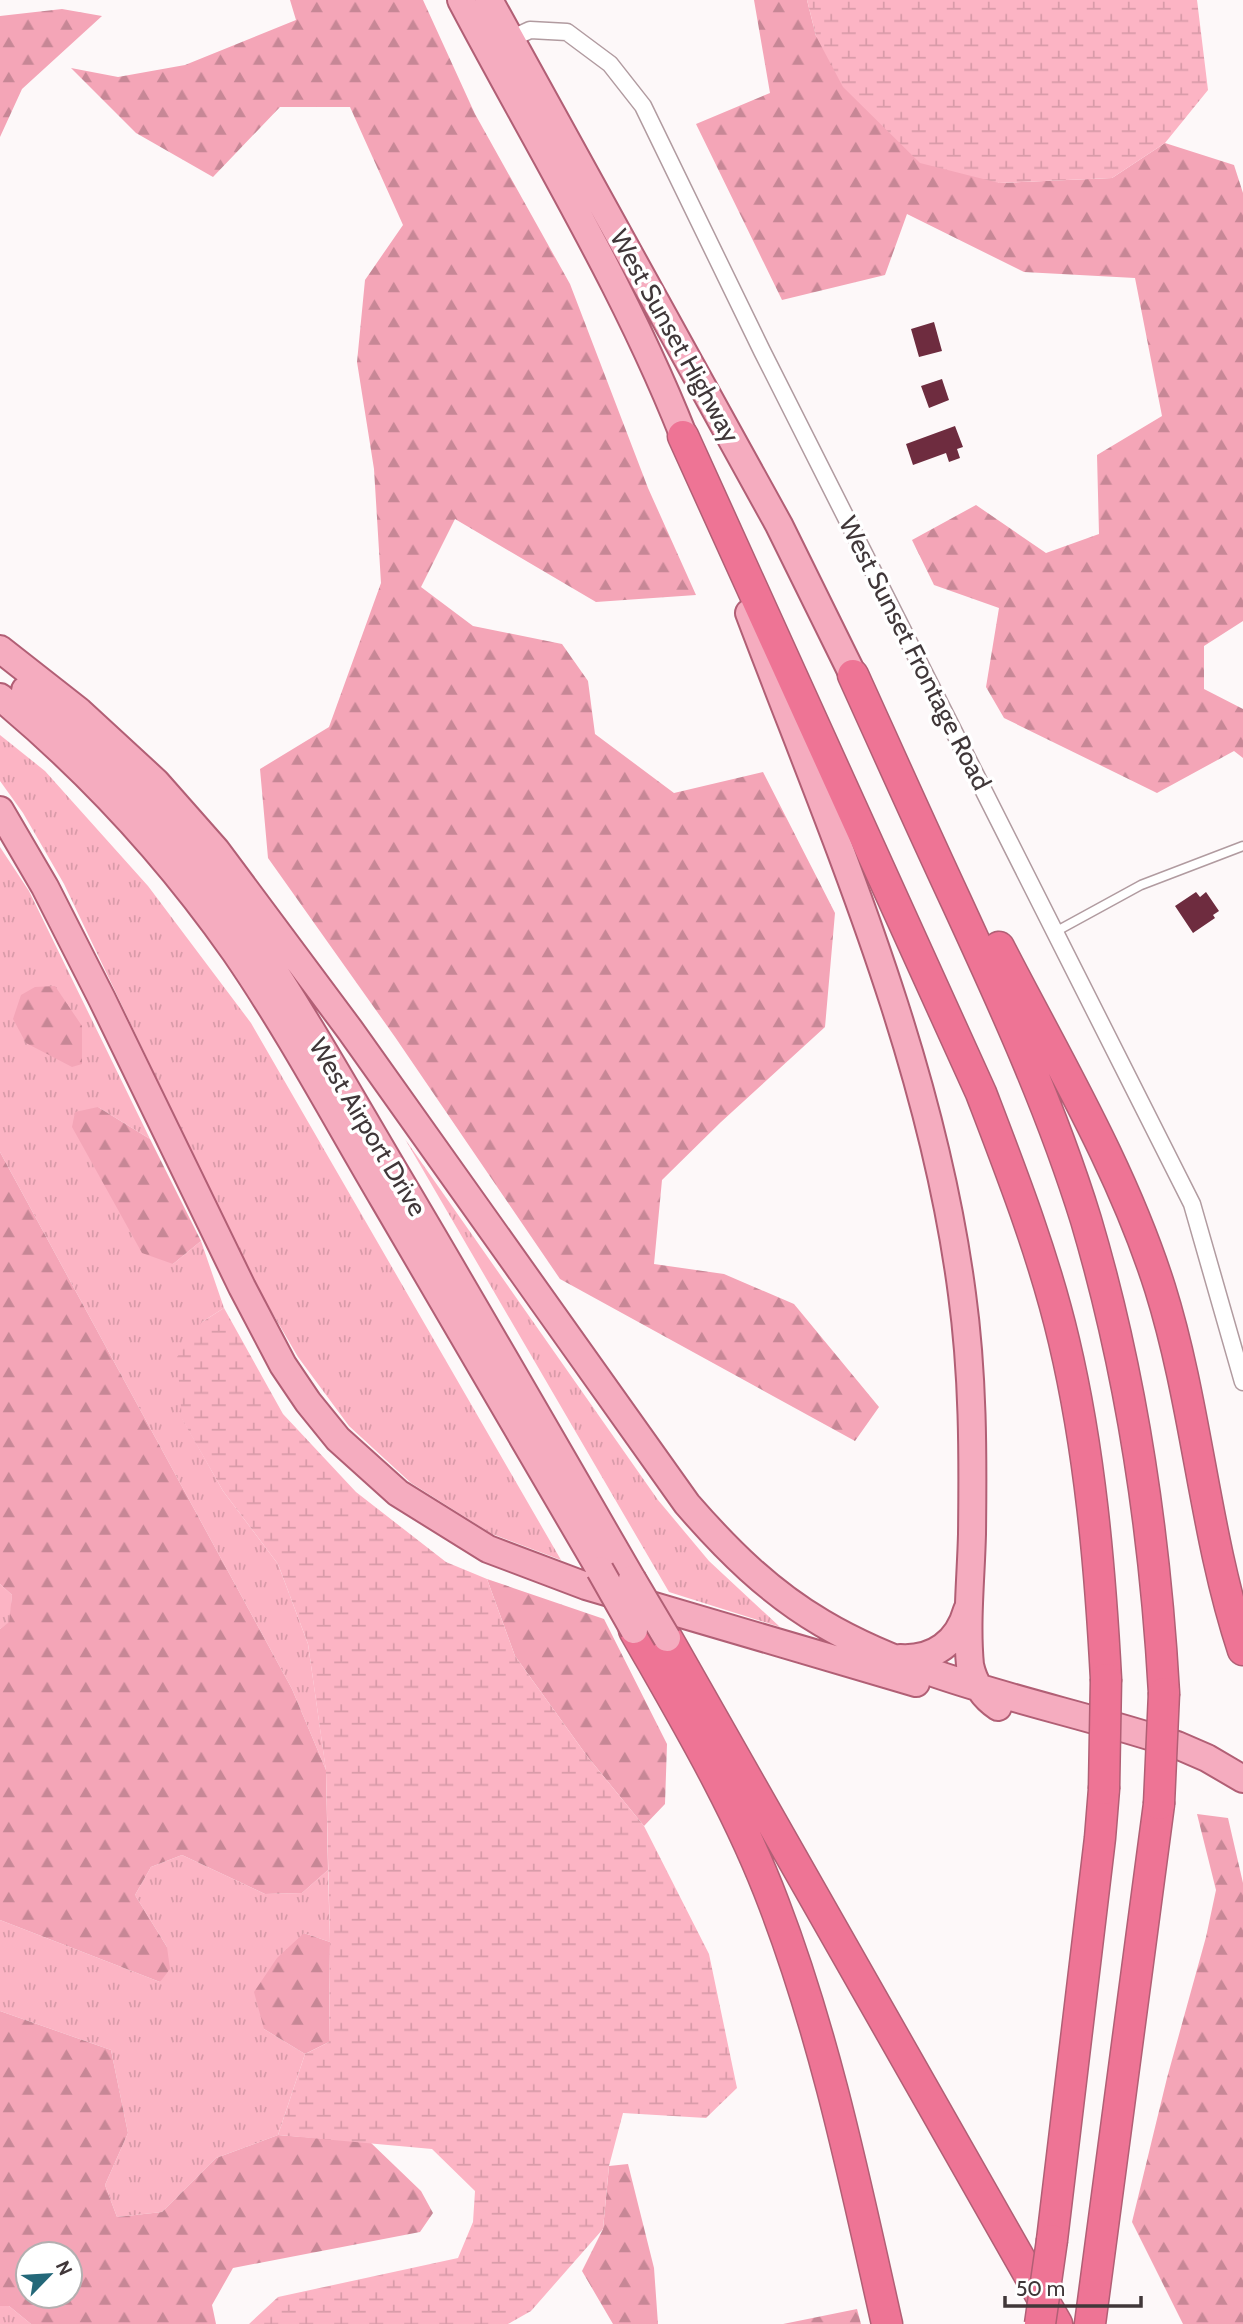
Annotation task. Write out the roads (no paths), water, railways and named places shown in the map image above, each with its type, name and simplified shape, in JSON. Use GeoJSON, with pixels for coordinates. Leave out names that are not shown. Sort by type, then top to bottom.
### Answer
{"type":"FeatureCollection","features":[{"type":"Feature","properties":{"kind":"highway"},"geometry":{"type":"LineString","coordinates":[[683,436],[976,1080],[1014,1180],[1049,1286],[1064,1341],[1076,1404],[1090,1483],[1101,1601],[1105,1679],[1104,1789],[1099,1852],[1040,2324]]}},
{"type":"Feature","properties":{"kind":"highway"},"geometry":{"type":"LineString","coordinates":[[853,675],[976,902],[1102,1147],[1136,1221],[1170,1322],[1222,1571],[1243,1650]]}},
{"type":"Feature","properties":{"kind":"highway"},"geometry":{"type":"LineString","coordinates":[[853,675],[1001,998],[1031,1070],[1085,1219],[1120,1350],[1142,1466],[1157,1590],[1164,1693],[1159,1804],[1090,2324]]}},
{"type":"Feature","properties":{"kind":"highway"},"geometry":{"type":"LineString","coordinates":[[634,1630],[717,1780],[773,1901],[822,2045],[887,2324]]}},
{"type":"Feature","properties":{"kind":"highway"},"geometry":{"type":"LineString","coordinates":[[667,1638],[1057,2324]]}},
{"type":"Feature","properties":{"kind":"main road","name":"West Sunset Highway"},"geometry":{"type":"LineString","coordinates":[[461,0],[498,44],[779,525],[853,675]]}},
{"type":"Feature","properties":{"kind":"main road","name":"West Sunset Highway"},"geometry":{"type":"LineString","coordinates":[[489,0],[498,44],[618,293],[683,436],[894,1001],[934,1140],[960,1277],[968,1354],[973,1454],[971,1591]]}},
{"type":"Feature","properties":{"kind":"main road"},"geometry":{"type":"LineString","coordinates":[[0,649],[79,711],[156,782],[216,850],[350,1030],[687,1504],[723,1545],[762,1581],[800,1610],[854,1641],[892,1657],[978,1686],[1177,1745],[1207,1758],[1243,1779]]}},
{"type":"Feature","properties":{"kind":"main road","name":"West Airport Drive"},"geometry":{"type":"LineString","coordinates":[[0,669],[60,720],[137,796],[195,862],[255,942],[439,1246],[667,1638]]}},
{"type":"Feature","properties":{"kind":"main road","name":"West Airport Drive"},"geometry":{"type":"LineString","coordinates":[[0,698],[56,746],[126,817],[194,897],[235,953],[299,1054],[634,1630]]}},
{"type":"Feature","properties":{"kind":"main road"},"geometry":{"type":"LineString","coordinates":[[0,810],[52,899],[242,1287],[284,1365],[308,1402],[338,1439],[398,1493],[488,1549],[552,1575],[1175,1759],[1209,1774],[1243,1797]]}},
{"type":"Feature","properties":{"kind":"main road"},"geometry":{"type":"LineString","coordinates":[[892,1657],[921,1657],[940,1650],[950,1642],[961,1628],[971,1591]]}},
{"type":"Feature","properties":{"kind":"main road"},"geometry":{"type":"LineString","coordinates":[[971,1591],[971,1672],[986,1697],[998,1707]]}},
{"type":"Feature","properties":{"kind":"street","name":"West Sunset Frontage Road"},"geometry":{"type":"LineString","coordinates":[[498,44],[530,30],[567,32],[611,64],[643,106],[769,363],[1192,1204],[1237,1339],[1243,1382]]}},
{"type":"Feature","properties":{"kind":"lane"},"geometry":{"type":"LineString","coordinates":[[1055,932],[1141,885],[1243,846]]}}]}
